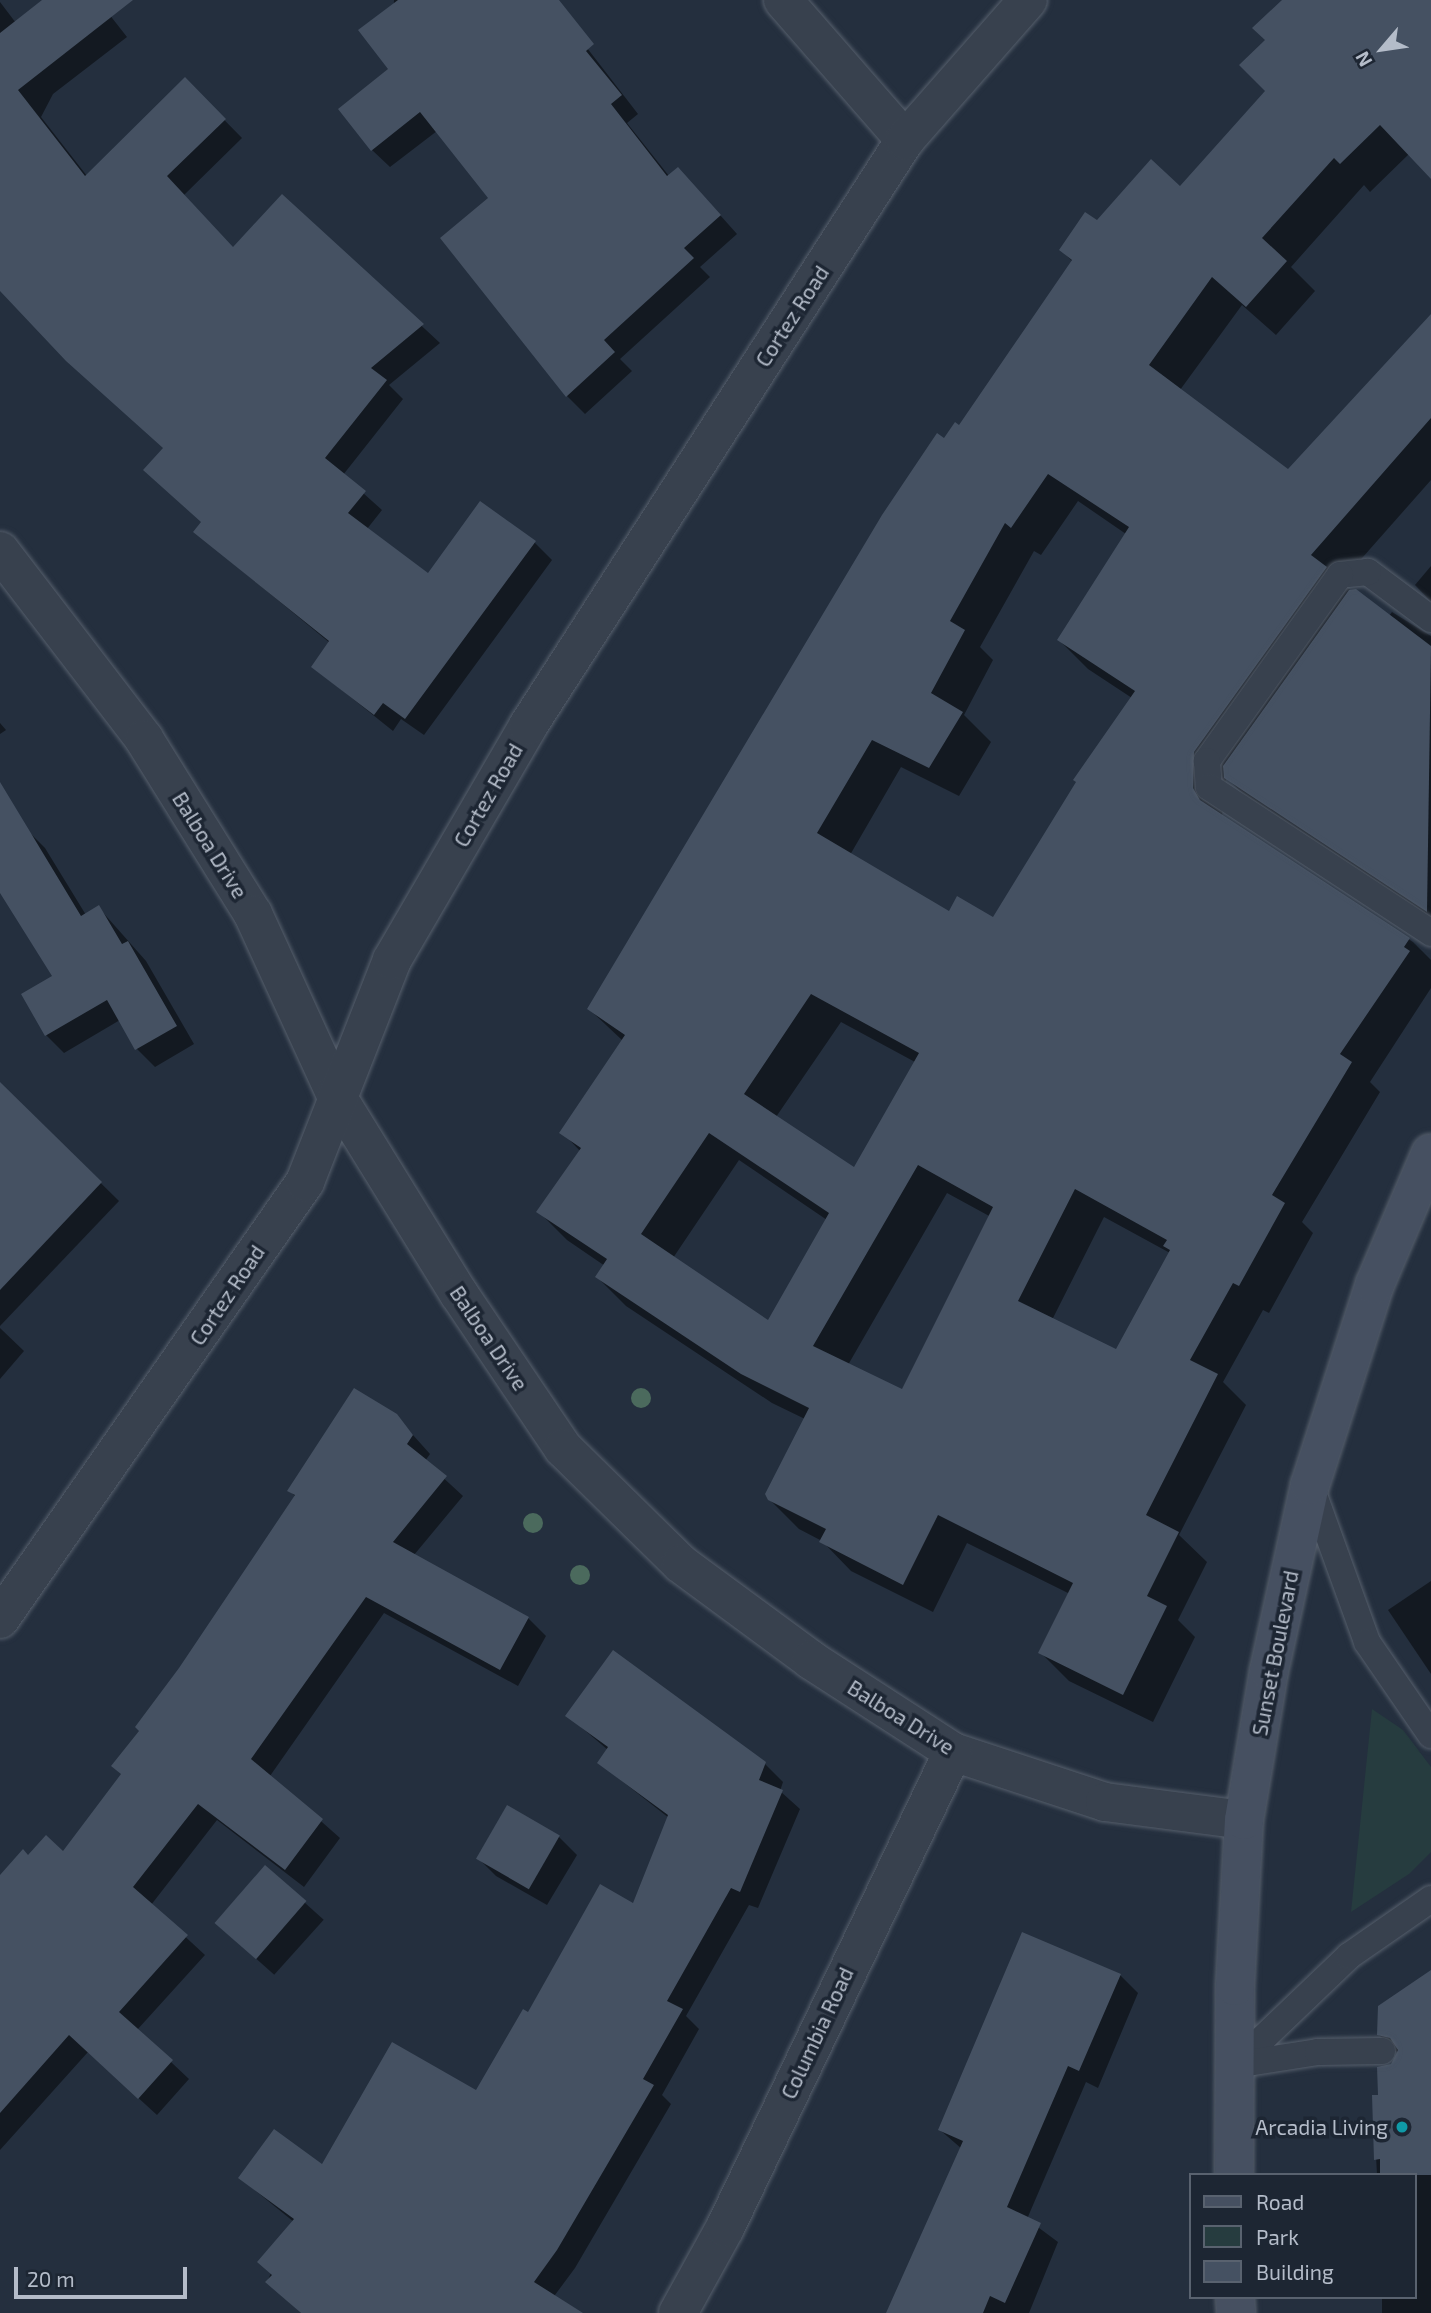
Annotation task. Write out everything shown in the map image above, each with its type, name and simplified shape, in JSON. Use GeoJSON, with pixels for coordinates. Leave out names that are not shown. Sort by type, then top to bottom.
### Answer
{"type":"FeatureCollection","features":[{"type":"Feature","properties":{"kind":"main road","name":"Sunset Boulevard"},"geometry":{"type":"LineString","coordinates":[[1234,2173],[1244,1820],[1269,1671],[1310,1485],[1375,1284],[1431,1153]]}},
{"type":"Feature","properties":{"kind":"street"},"geometry":{"type":"LineString","coordinates":[[783,0],[905,140]]}},
{"type":"Feature","properties":{"kind":"street","name":"Cortez Road"},"geometry":{"type":"LineString","coordinates":[[0,1619],[304,1182],[336,1095],[392,960],[528,726],[905,140],[1028,0]]}},
{"type":"Feature","properties":{"kind":"street","name":"Balboa Drive"},"geometry":{"type":"LineString","coordinates":[[0,551],[144,739],[253,914],[336,1095],[459,1294],[563,1448],[681,1564],[811,1660],[953,1752],[1105,1802],[1244,1820]]}},
{"type":"Feature","properties":{"kind":"street","name":"Columbia Road"},"geometry":{"type":"LineString","coordinates":[[678,2313],[724,2228],[953,1752]]}},
{"type":"Feature","properties":{"kind":"lane"},"geometry":{"type":"LineString","coordinates":[[1431,619],[1368,572],[1340,576],[1207,761],[1209,787],[1431,933]]}},
{"type":"Feature","properties":{"kind":"lane"},"geometry":{"type":"LineString","coordinates":[[1310,1485],[1367,1642],[1431,1735]]}},
{"type":"Feature","properties":{"kind":"lane"},"geometry":{"type":"LineString","coordinates":[[1235,2065],[1349,1956],[1431,1899]]}},
{"type":"Feature","properties":{"kind":"lane"},"geometry":{"type":"LineString","coordinates":[[1235,2065],[1318,2052],[1382,2051]]}},
{"type":"Feature","properties":{"kind":"green space"},"geometry":{"type":"Polygon","coordinates":[[[1372,1709],[1403,1730],[1431,1767],[1431,1852],[1409,1874],[1351,1912],[1372,1709]]]}},
{"type":"Feature","properties":{"kind":"building"},"geometry":{"type":"Polygon","coordinates":[[[42,0],[133,0],[18,90],[85,176],[185,77],[226,119],[167,176],[233,247],[282,194],[424,324],[371,368],[387,380],[325,458],[366,491],[348,513],[428,573],[480,501],[536,541],[405,719],[383,703],[374,715],[311,667],[329,641],[193,532],[201,522],[143,470],[163,448],[66,361],[0,291],[0,33],[42,0]]]}},
{"type":"Feature","properties":{"kind":"building"},"geometry":{"type":"Polygon","coordinates":[[[398,0],[559,0],[594,44],[586,51],[622,95],[611,104],[667,176],[678,167],[721,215],[684,248],[694,258],[604,340],[615,352],[566,397],[440,238],[488,198],[420,112],[371,151],[338,109],[388,69],[358,30],[398,0]]]}},
{"type":"Feature","properties":{"kind":"building"},"geometry":{"type":"Polygon","coordinates":[[[1282,0],[1431,0],[1431,179],[1380,125],[1340,164],[1334,158],[1262,238],[1287,261],[1246,307],[1212,277],[1149,365],[1288,469],[1431,314],[1431,418],[1311,555],[1327,567],[1194,752],[1193,788],[1200,800],[1410,938],[1404,947],[1410,951],[1340,1054],[1352,1062],[1272,1195],[1285,1203],[1239,1286],[1233,1283],[1190,1360],[1218,1374],[1146,1515],[1179,1532],[1147,1596],[1167,1606],[1123,1695],[1038,1653],[1073,1583],[938,1515],[903,1585],[819,1542],[826,1529],[768,1500],[765,1494],[809,1408],[741,1374],[595,1277],[607,1259],[536,1212],[581,1148],[559,1133],[625,1035],[587,1009],[882,515],[937,433],[944,438],[955,422],[959,425],[1072,260],[1059,250],[1085,212],[1097,220],[1151,159],[1180,186],[1265,91],[1239,65],[1265,40],[1252,28],[1282,0]],[[1048,474],[1011,528],[1005,523],[950,621],[965,630],[931,693],[963,712],[929,768],[872,740],[817,833],[949,911],[957,896],[993,917],[1076,782],[1073,780],[1135,691],[1057,640],[1129,527],[1048,474]],[[811,994],[744,1094],[854,1167],[919,1053],[811,994]],[[709,1133],[641,1234],[768,1320],[829,1213],[709,1133]],[[918,1165],[813,1346],[902,1389],[993,1207],[918,1165]],[[1075,1189],[1018,1301],[1116,1349],[1170,1250],[1163,1246],[1167,1240],[1075,1189]]]}},
{"type":"Feature","properties":{"kind":"building"},"geometry":{"type":"Polygon","coordinates":[[[1356,589],[1431,646],[1427,912],[1224,778],[1223,766],[1349,590],[1356,589]]]}},
{"type":"Feature","properties":{"kind":"building"},"geometry":{"type":"Polygon","coordinates":[[[0,782],[81,916],[99,905],[122,944],[128,941],[177,1026],[135,1050],[107,1000],[45,1036],[21,994],[52,976],[0,893],[0,782]]]}},
{"type":"Feature","properties":{"kind":"building"},"geometry":{"type":"Polygon","coordinates":[[[0,1082],[102,1182],[0,1290],[0,1082]]]}},
{"type":"Feature","properties":{"kind":"building"},"geometry":{"type":"Polygon","coordinates":[[[354,1388],[397,1414],[413,1435],[407,1444],[447,1476],[393,1542],[529,1617],[500,1670],[366,1597],[251,1759],[323,1819],[285,1870],[198,1804],[133,1887],[188,1935],[119,2012],[173,2060],[138,2099],[69,2035],[0,2113],[0,1875],[23,1849],[28,1855],[46,1835],[63,1851],[121,1774],[111,1766],[139,1731],[135,1727],[179,1668],[295,1495],[287,1491],[354,1388]]]}},
{"type":"Feature","properties":{"kind":"building"},"geometry":{"type":"Polygon","coordinates":[[[613,1650],[766,1762],[759,1780],[783,1790],[740,1892],[731,1888],[667,2001],[683,2009],[643,2079],[654,2085],[557,2250],[534,2282],[583,2313],[301,2313],[265,2282],[272,2275],[257,2262],[294,2219],[238,2178],[274,2129],[322,2164],[392,2042],[476,2090],[523,2009],[528,2012],[600,1884],[633,1903],[668,1815],[597,1763],[608,1747],[565,1716],[613,1650]]]}},
{"type":"Feature","properties":{"kind":"building"},"geometry":{"type":"Polygon","coordinates":[[[507,1805],[560,1836],[529,1889],[476,1859],[507,1805]]]}},
{"type":"Feature","properties":{"kind":"building"},"geometry":{"type":"Polygon","coordinates":[[[265,1865],[307,1901],[256,1959],[214,1923],[265,1865]]]}},
{"type":"Feature","properties":{"kind":"building"},"geometry":{"type":"Polygon","coordinates":[[[1022,1932],[1121,1974],[1079,2071],[1068,2066],[1007,2207],[1041,2223],[1005,2303],[990,2296],[983,2313],[886,2313],[963,2141],[938,2130],[1022,1932]]]}},
{"type":"Feature","properties":{"kind":"building","name":"Arcadia Living"},"geometry":{"type":"Polygon","coordinates":[[[1431,1970],[1431,2175],[1380,2173],[1380,2159],[1374,2160],[1372,2095],[1378,2095],[1377,2067],[1391,2064],[1398,2050],[1390,2038],[1377,2035],[1378,2006],[1431,1970]]]}},
{"type":"Feature","properties":{"kind":"place","name":"Arcadia Living"},"geometry":{"type":"Point","coordinates":[1402,2127]}}]}
